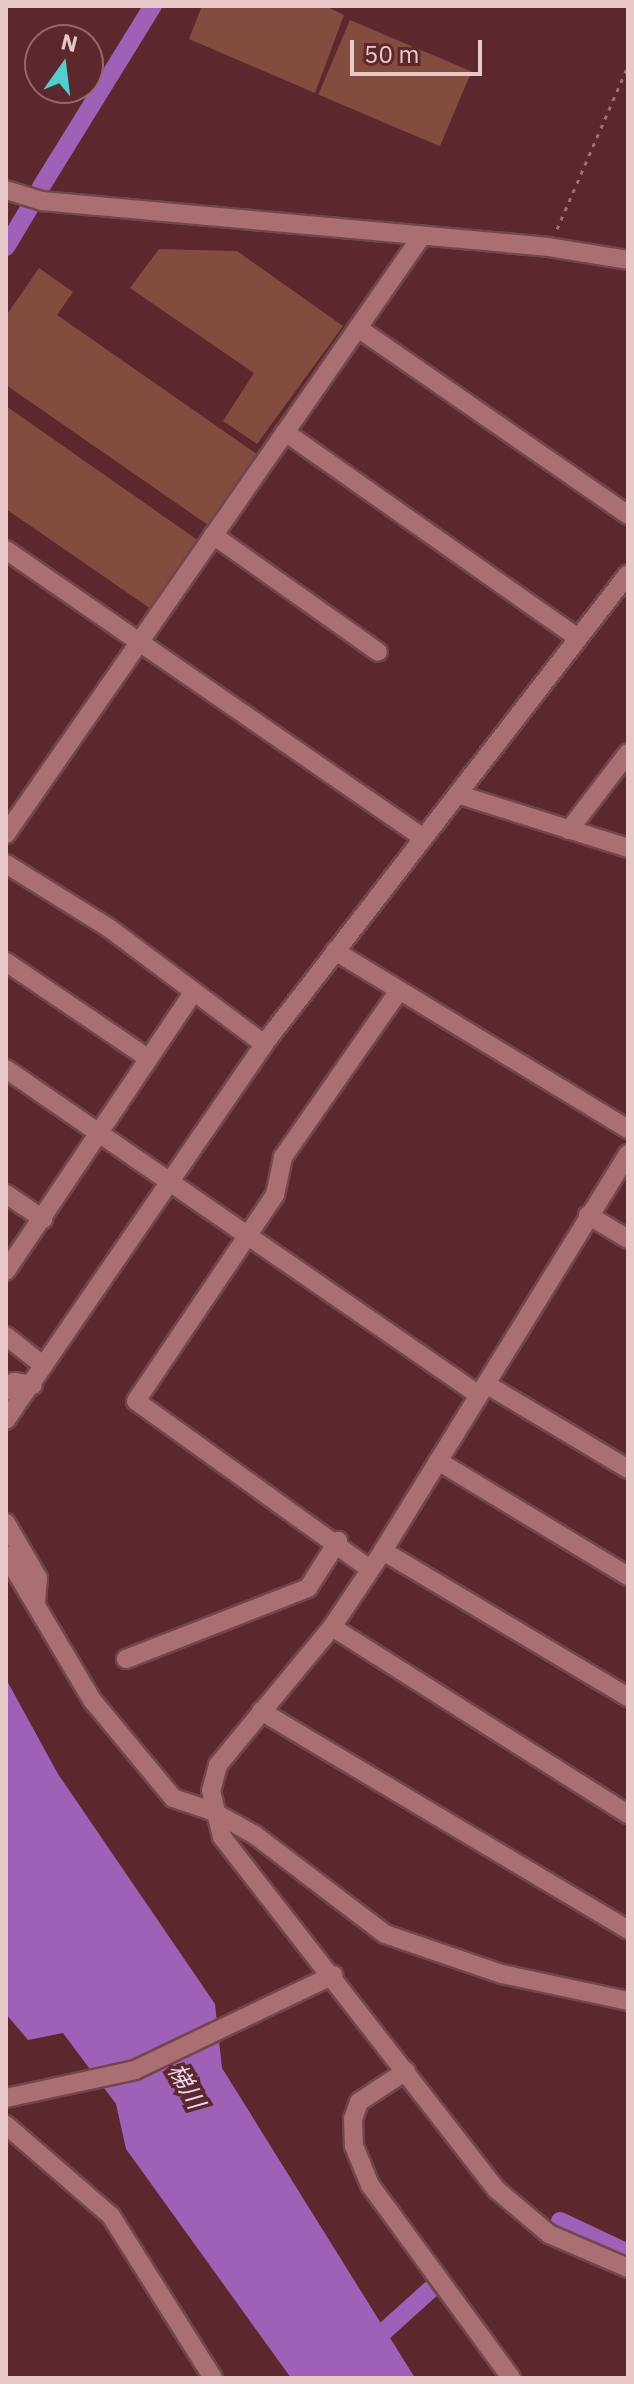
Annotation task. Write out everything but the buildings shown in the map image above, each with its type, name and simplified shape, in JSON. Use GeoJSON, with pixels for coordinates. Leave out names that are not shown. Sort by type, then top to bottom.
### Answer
{"type":"FeatureCollection","features":[{"type":"Feature","properties":{"kind":"street"},"geometry":{"type":"LineString","coordinates":[[6,190],[42,201],[549,247],[628,260]]}},
{"type":"Feature","properties":{"kind":"street"},"geometry":{"type":"LineString","coordinates":[[6,834],[421,237]]}},
{"type":"Feature","properties":{"kind":"street"},"geometry":{"type":"LineString","coordinates":[[358,328],[628,515]]}},
{"type":"Feature","properties":{"kind":"street"},"geometry":{"type":"LineString","coordinates":[[285,432],[577,637]]}},
{"type":"Feature","properties":{"kind":"street"},"geometry":{"type":"LineString","coordinates":[[213,535],[378,652]]}},
{"type":"Feature","properties":{"kind":"street"},"geometry":{"type":"LineString","coordinates":[[6,550],[142,640],[422,837]]}},
{"type":"Feature","properties":{"kind":"street"},"geometry":{"type":"LineString","coordinates":[[6,1420],[33,1385],[264,1044],[422,837],[460,795],[577,637],[628,574]]}},
{"type":"Feature","properties":{"kind":"street"},"geometry":{"type":"LineString","coordinates":[[569,830],[628,753]]}},
{"type":"Feature","properties":{"kind":"street"},"geometry":{"type":"LineString","coordinates":[[460,795],[628,848]]}},
{"type":"Feature","properties":{"kind":"street"},"geometry":{"type":"LineString","coordinates":[[6,864],[109,928],[192,994],[264,1044]]}},
{"type":"Feature","properties":{"kind":"street"},"geometry":{"type":"LineString","coordinates":[[335,951],[628,1129]]}},
{"type":"Feature","properties":{"kind":"street"},"geometry":{"type":"LineString","coordinates":[[6,962],[148,1058]]}},
{"type":"Feature","properties":{"kind":"street"},"geometry":{"type":"LineString","coordinates":[[367,1567],[338,1541],[136,1401],[275,1195],[283,1157],[398,992]]}},
{"type":"Feature","properties":{"kind":"street"},"geometry":{"type":"LineString","coordinates":[[6,1271],[192,994]]}},
{"type":"Feature","properties":{"kind":"street"},"geometry":{"type":"LineString","coordinates":[[6,1069],[248,1237],[483,1389],[628,1469]]}},
{"type":"Feature","properties":{"kind":"street"},"geometry":{"type":"LineString","coordinates":[[628,1154],[383,1551],[367,1567],[332,1627],[218,1765],[212,1811],[222,1837],[333,1975],[497,2190],[549,2234],[628,2268]]}},
{"type":"Feature","properties":{"kind":"street"},"geometry":{"type":"LineString","coordinates":[[6,1194],[43,1219]]}},
{"type":"Feature","properties":{"kind":"street"},"geometry":{"type":"LineString","coordinates":[[588,1215],[628,1239]]}},
{"type":"Feature","properties":{"kind":"street"},"geometry":{"type":"LineString","coordinates":[[6,1336],[44,1366]]}},
{"type":"Feature","properties":{"kind":"street"},"geometry":{"type":"LineString","coordinates":[[6,1391],[14,1382],[33,1385]]}},
{"type":"Feature","properties":{"kind":"street"},"geometry":{"type":"LineString","coordinates":[[438,1461],[628,1576]]}},
{"type":"Feature","properties":{"kind":"street"},"geometry":{"type":"LineString","coordinates":[[6,1523],[38,1578],[36,1601]]}},
{"type":"Feature","properties":{"kind":"street"},"geometry":{"type":"LineString","coordinates":[[126,1659],[308,1588],[338,1541]]}},
{"type":"Feature","properties":{"kind":"street"},"geometry":{"type":"LineString","coordinates":[[383,1551],[628,1697]]}},
{"type":"Feature","properties":{"kind":"street"},"geometry":{"type":"LineString","coordinates":[[6,1555],[92,1700],[173,1798],[212,1811],[255,1835],[385,1934],[502,1974],[628,2001]]}},
{"type":"Feature","properties":{"kind":"street"},"geometry":{"type":"LineString","coordinates":[[332,1627],[628,1814]]}},
{"type":"Feature","properties":{"kind":"street"},"geometry":{"type":"LineString","coordinates":[[261,1711],[628,1930]]}},
{"type":"Feature","properties":{"kind":"street"},"geometry":{"type":"LineString","coordinates":[[7,2098],[135,2070],[333,1975]]}},
{"type":"Feature","properties":{"kind":"street"},"geometry":{"type":"LineString","coordinates":[[406,2071],[359,2102],[353,2119],[354,2146],[370,2185],[511,2378]]}},
{"type":"Feature","properties":{"kind":"street"},"geometry":{"type":"LineString","coordinates":[[6,2125],[111,2216],[213,2378]]}},
{"type":"Feature","properties":{"kind":"path"},"geometry":{"type":"LineString","coordinates":[[549,247],[628,66]]}},
{"type":"Feature","properties":{"kind":"water","name":"梯川"},"geometry":{"type":"Polygon","coordinates":[[[6,1679],[58,1774],[215,2004],[222,2068],[415,2378],[291,2378],[126,2149],[116,2104],[63,2033],[28,2040],[6,2014],[6,1679]]]}},
{"type":"Feature","properties":{"kind":"waterway"},"geometry":{"type":"LineString","coordinates":[[41,187],[153,6]]}},
{"type":"Feature","properties":{"kind":"waterway"},"geometry":{"type":"LineString","coordinates":[[6,247],[30,207]]}},
{"type":"Feature","properties":{"kind":"waterway"},"geometry":{"type":"LineString","coordinates":[[560,2221],[628,2253]]}},
{"type":"Feature","properties":{"kind":"waterway"},"geometry":{"type":"LineString","coordinates":[[370,2344],[430,2290]]}}]}
